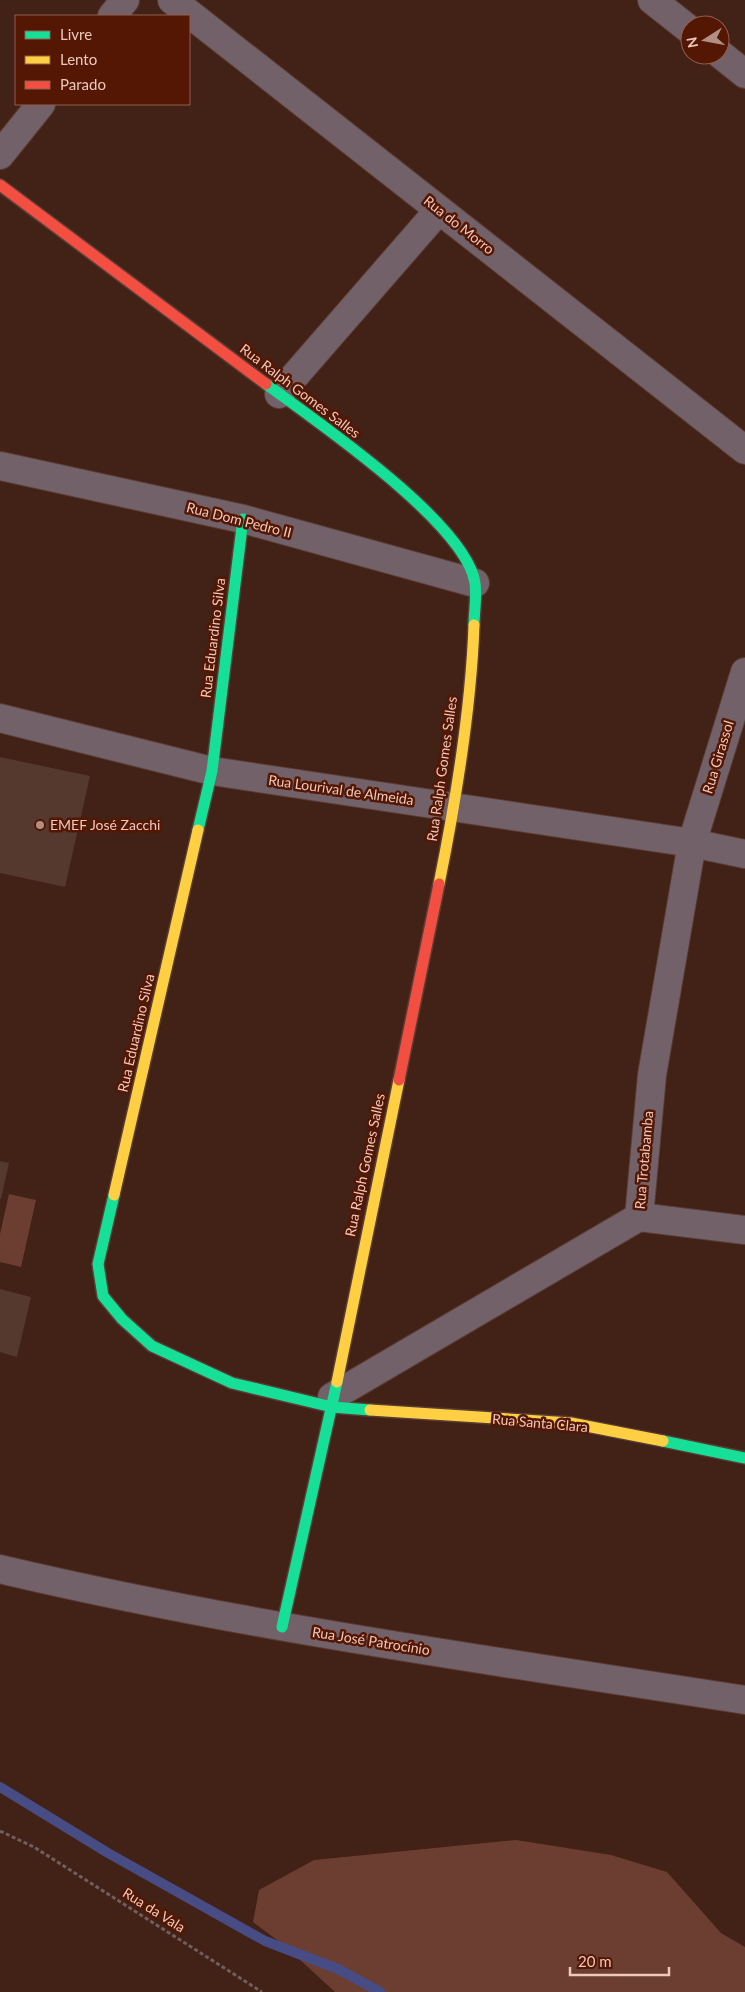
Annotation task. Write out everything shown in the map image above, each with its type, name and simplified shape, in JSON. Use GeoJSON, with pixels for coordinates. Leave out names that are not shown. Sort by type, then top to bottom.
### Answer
{"type":"FeatureCollection","features":[{"type":"Feature","properties":{"kind":"street"},"geometry":{"type":"LineString","coordinates":[[113,15],[125,0]]}},
{"type":"Feature","properties":{"kind":"street","name":"Rua do Morro"},"geometry":{"type":"LineString","coordinates":[[172,0],[745,450]]}},
{"type":"Feature","properties":{"kind":"street"},"geometry":{"type":"LineString","coordinates":[[652,0],[680,22]]}},
{"type":"Feature","properties":{"kind":"street"},"geometry":{"type":"LineString","coordinates":[[730,62],[745,74]]}},
{"type":"Feature","properties":{"kind":"street"},"geometry":{"type":"LineString","coordinates":[[0,155],[40,105]]}},
{"type":"Feature","properties":{"kind":"street","name":"Rua Ralph Gomes Salles"},"geometry":{"type":"LineString","coordinates":[[0,185],[388,476],[442,529],[465,558],[475,583],[473,656],[455,807],[332,1402],[282,1627]]}},
{"type":"Feature","properties":{"kind":"street"},"geometry":{"type":"LineString","coordinates":[[279,394],[439,210]]}},
{"type":"Feature","properties":{"kind":"street","name":"Rua Dom Pedro II"},"geometry":{"type":"LineString","coordinates":[[0,466],[244,519],[475,583]]}},
{"type":"Feature","properties":{"kind":"street","name":"Rua Eduardino Silva"},"geometry":{"type":"LineString","coordinates":[[244,519],[212,771],[98,1264],[103,1296],[122,1319],[152,1346],[232,1383],[332,1402]]}},
{"type":"Feature","properties":{"kind":"street","name":"Rua Girassol"},"geometry":{"type":"LineString","coordinates":[[692,842],[745,672]]}},
{"type":"Feature","properties":{"kind":"street","name":"Rua Lourival de Almeida"},"geometry":{"type":"LineString","coordinates":[[0,718],[212,771],[692,842],[745,854]]}},
{"type":"Feature","properties":{"kind":"street","name":"Rua Trotabamba"},"geometry":{"type":"LineString","coordinates":[[332,1402],[639,1217],[652,1075],[692,842]]}},
{"type":"Feature","properties":{"kind":"street"},"geometry":{"type":"LineString","coordinates":[[639,1217],[745,1230]]}},
{"type":"Feature","properties":{"kind":"street","name":"Rua Santa Clara"},"geometry":{"type":"LineString","coordinates":[[332,1402],[571,1423],[745,1458]]}},
{"type":"Feature","properties":{"kind":"street","name":"Rua José Patrocínio"},"geometry":{"type":"LineString","coordinates":[[0,1569],[282,1627],[745,1700]]}},
{"type":"Feature","properties":{"kind":"path","name":"Rua da Vala"},"geometry":{"type":"LineString","coordinates":[[0,1831],[34,1847],[262,1992]]}},
{"type":"Feature","properties":{"kind":"shaded area"},"geometry":{"type":"Polygon","coordinates":[[[9,1194],[36,1200],[21,1267],[0,1262],[0,1234],[9,1194]]]}},
{"type":"Feature","properties":{"kind":"shaded area"},"geometry":{"type":"Polygon","coordinates":[[[516,1840],[611,1855],[667,1872],[721,1933],[745,1947],[745,1992],[335,1992],[285,1946],[253,1922],[259,1890],[314,1860],[516,1840]]]}},
{"type":"Feature","properties":{"kind":"building","name":"EMEF José Zacchi"},"geometry":{"type":"Polygon","coordinates":[[[0,757],[90,776],[65,887],[0,873],[0,757]]]}},
{"type":"Feature","properties":{"kind":"building"},"geometry":{"type":"Polygon","coordinates":[[[0,1161],[9,1163],[1,1199],[0,1199],[0,1161]]]}},
{"type":"Feature","properties":{"kind":"building"},"geometry":{"type":"Polygon","coordinates":[[[0,1289],[31,1297],[17,1357],[0,1352],[0,1289]]]}},
{"type":"Feature","properties":{"kind":"waterway"},"geometry":{"type":"LineString","coordinates":[[0,1787],[108,1853],[265,1941],[338,1969],[380,1992]]}},
{"type":"Feature","properties":{"kind":"traffic: fast"},"geometry":{"type":"LineString","coordinates":[[266,384],[352,447],[418,503],[446,532],[465,559],[475,583],[474,625]]}},
{"type":"Feature","properties":{"kind":"traffic: fast"},"geometry":{"type":"LineString","coordinates":[[198,830],[212,771],[243,519]]}},
{"type":"Feature","properties":{"kind":"traffic: fast"},"geometry":{"type":"LineString","coordinates":[[114,1195],[98,1264],[103,1296],[122,1319],[152,1346],[232,1383],[332,1407],[370,1410]]}},
{"type":"Feature","properties":{"kind":"traffic: fast"},"geometry":{"type":"LineString","coordinates":[[282,1627],[337,1382]]}},
{"type":"Feature","properties":{"kind":"traffic: fast"},"geometry":{"type":"LineString","coordinates":[[663,1441],[745,1458]]}},
{"type":"Feature","properties":{"kind":"traffic: slow"},"geometry":{"type":"LineString","coordinates":[[439,884],[462,755],[470,690],[474,625]]}},
{"type":"Feature","properties":{"kind":"traffic: slow"},"geometry":{"type":"LineString","coordinates":[[114,1195],[198,830]]}},
{"type":"Feature","properties":{"kind":"traffic: slow"},"geometry":{"type":"LineString","coordinates":[[337,1382],[399,1080]]}},
{"type":"Feature","properties":{"kind":"traffic: slow"},"geometry":{"type":"LineString","coordinates":[[370,1410],[571,1423],[663,1441]]}},
{"type":"Feature","properties":{"kind":"traffic: jam"},"geometry":{"type":"LineString","coordinates":[[0,185],[266,384]]}},
{"type":"Feature","properties":{"kind":"traffic: jam"},"geometry":{"type":"LineString","coordinates":[[399,1080],[439,884]]}},
{"type":"Feature","properties":{"kind":"place","name":"EMEF José Zacchi"},"geometry":{"type":"Point","coordinates":[40,825]}}]}
